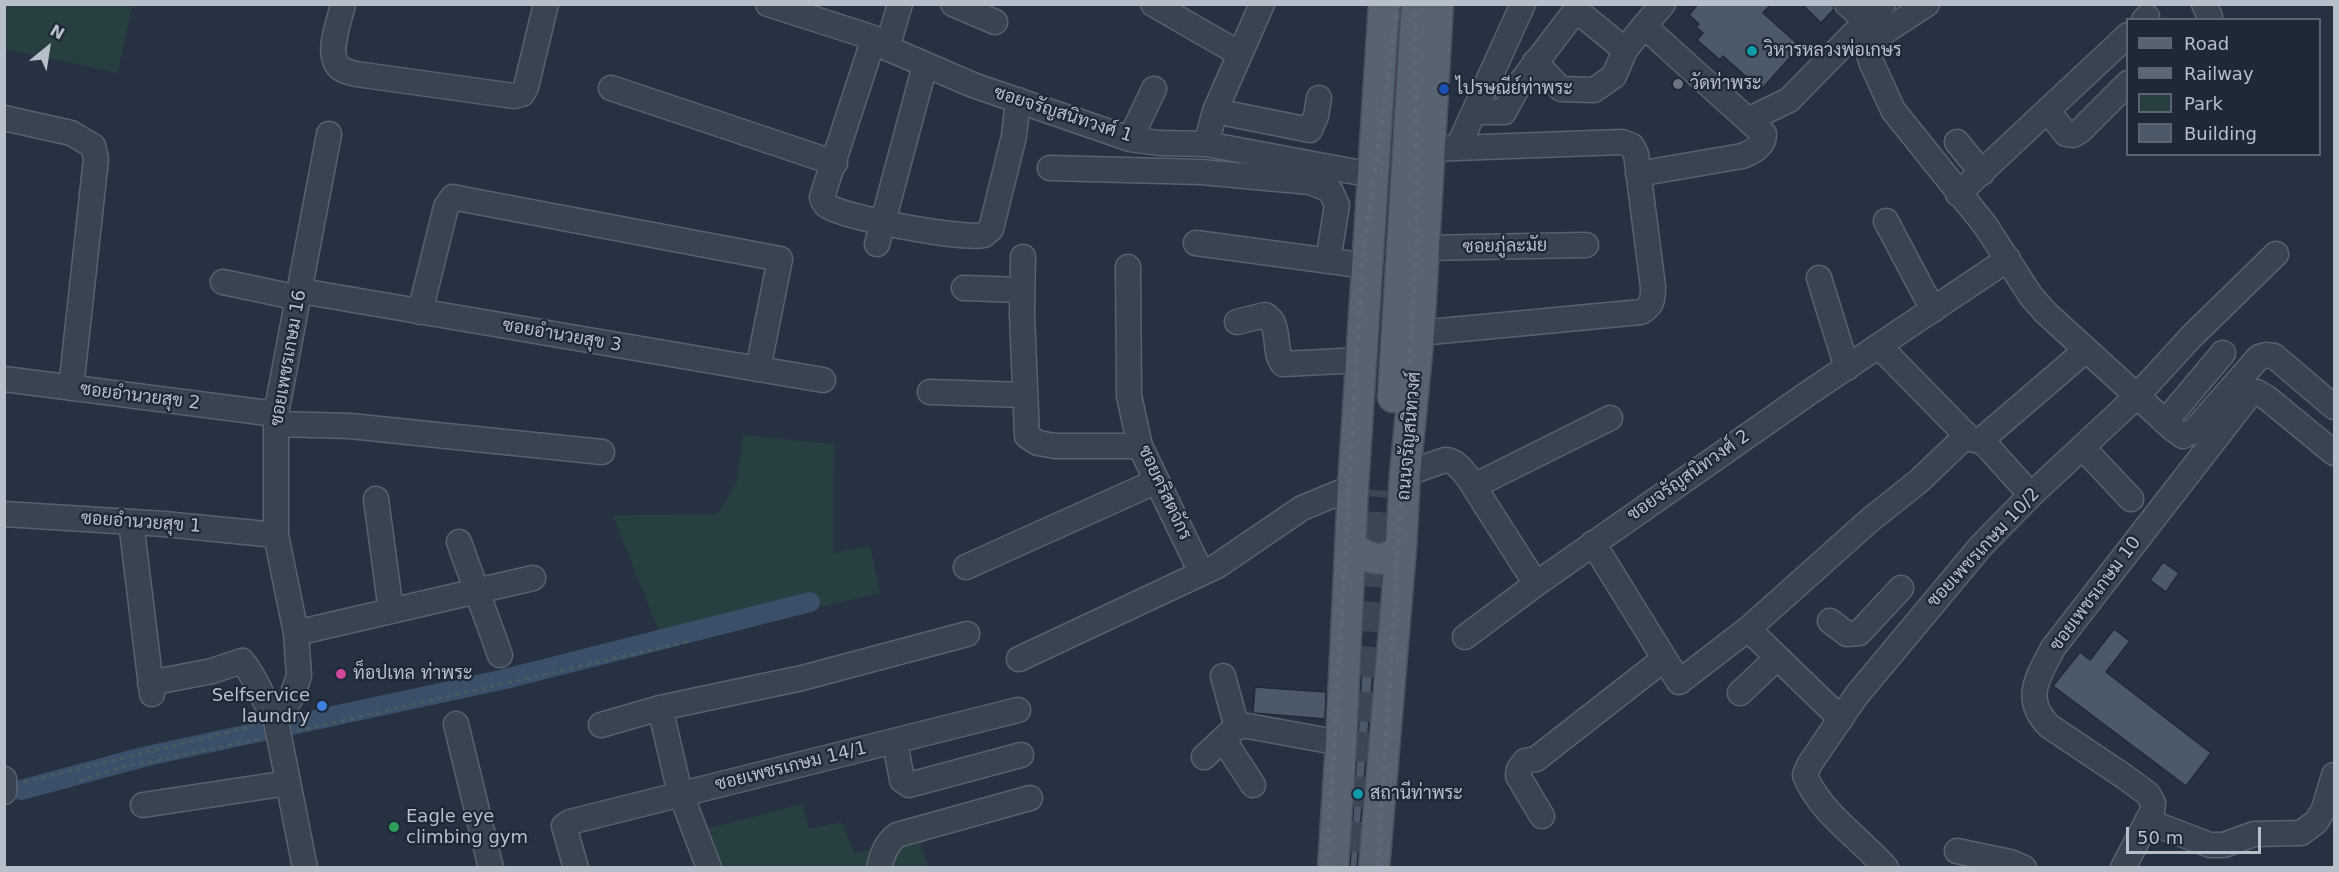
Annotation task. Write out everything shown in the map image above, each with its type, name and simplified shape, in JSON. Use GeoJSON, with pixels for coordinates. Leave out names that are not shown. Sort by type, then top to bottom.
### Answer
{"type":"FeatureCollection","features":[{"type":"Feature","properties":{"kind":"main road","name":"ถนนจรัญสนิทวงศ์"},"geometry":{"type":"LineString","coordinates":[[1374,867],[1401,548],[1379,487],[1361,360],[1384,4]]}},
{"type":"Feature","properties":{"kind":"main road","name":"ถนนจรัญสนิทวงศ์"},"geometry":{"type":"LineString","coordinates":[[1379,487],[1401,4]]}},
{"type":"Feature","properties":{"kind":"main road","name":"ถนนจรัญสนิทวงศ์"},"geometry":{"type":"LineString","coordinates":[[1379,487],[1417,4]]}},
{"type":"Feature","properties":{"kind":"main road","name":"ถนนจรัญสนิทวงศ์"},"geometry":{"type":"LineString","coordinates":[[1332,867],[1341,743],[1350,545],[1379,487],[1419,333],[1424,248],[1444,148],[1438,4]]}},
{"type":"Feature","properties":{"kind":"main road"},"geometry":{"type":"LineString","coordinates":[[1350,545],[1366,557],[1380,560],[1388,559],[1401,548]]}},
{"type":"Feature","properties":{"kind":"street"},"geometry":{"type":"LineString","coordinates":[[343,4],[333,48],[339,67],[356,74],[514,96],[522,94],[526,87],[546,4]]}},
{"type":"Feature","properties":{"kind":"street","name":"ซอยจรัญสนิทวงศ์ 1"},"geometry":{"type":"LineString","coordinates":[[768,4],[881,43],[925,65],[1130,139],[1206,144],[1372,175]]}},
{"type":"Feature","properties":{"kind":"street"},"geometry":{"type":"LineString","coordinates":[[900,4],[881,43],[822,197],[826,205],[880,233],[978,237],[988,233],[991,229],[1014,136],[1018,100]]}},
{"type":"Feature","properties":{"kind":"street"},"geometry":{"type":"LineString","coordinates":[[953,4],[995,22]]}},
{"type":"Feature","properties":{"kind":"street"},"geometry":{"type":"LineString","coordinates":[[1153,4],[1240,54]]}},
{"type":"Feature","properties":{"kind":"street"},"geometry":{"type":"LineString","coordinates":[[1444,148],[1476,112],[1523,4]]}},
{"type":"Feature","properties":{"kind":"street"},"geometry":{"type":"LineString","coordinates":[[1535,62],[1561,88],[1594,90],[1614,76],[1625,50],[1664,4]]}},
{"type":"Feature","properties":{"kind":"street"},"geometry":{"type":"LineString","coordinates":[[1847,4],[1872,23]]}},
{"type":"Feature","properties":{"kind":"street"},"geometry":{"type":"LineString","coordinates":[[1748,120],[1789,100],[1872,23],[1927,4]]}},
{"type":"Feature","properties":{"kind":"street"},"geometry":{"type":"LineString","coordinates":[[1206,144],[1215,111],[1240,54],[1253,8]]}},
{"type":"Feature","properties":{"kind":"street"},"geometry":{"type":"LineString","coordinates":[[1476,112],[1504,112],[1518,86],[1576,10],[1625,50]]}},
{"type":"Feature","properties":{"kind":"street"},"geometry":{"type":"LineString","coordinates":[[1872,23],[1872,64],[1893,110],[1985,225],[2031,296],[2046,313],[2165,422],[2183,436],[2194,431],[2259,357],[2266,355],[2274,356],[2334,407]]}},
{"type":"Feature","properties":{"kind":"street"},"geometry":{"type":"LineString","coordinates":[[1638,174],[1751,153],[1761,144],[1764,134],[1644,26]]}},
{"type":"Feature","properties":{"kind":"street"},"geometry":{"type":"LineString","coordinates":[[1958,194],[2126,36]]}},
{"type":"Feature","properties":{"kind":"street"},"geometry":{"type":"LineString","coordinates":[[880,233],[925,65]]}},
{"type":"Feature","properties":{"kind":"street"},"geometry":{"type":"LineString","coordinates":[[2048,111],[2066,134],[2073,135],[2080,131],[2126,84]]}},
{"type":"Feature","properties":{"kind":"street"},"geometry":{"type":"LineString","coordinates":[[611,88],[835,163]]}},
{"type":"Feature","properties":{"kind":"street"},"geometry":{"type":"LineString","coordinates":[[1130,139],[1154,89]]}},
{"type":"Feature","properties":{"kind":"street"},"geometry":{"type":"LineString","coordinates":[[1215,111],[1310,130],[1316,116],[1319,98]]}},
{"type":"Feature","properties":{"kind":"street"},"geometry":{"type":"LineString","coordinates":[[4,118],[71,133],[93,146],[96,159],[71,388]]}},
{"type":"Feature","properties":{"kind":"street","name":"ซอยเพชรเกษม 16"},"geometry":{"type":"LineString","coordinates":[[277,727],[299,676],[296,633],[276,536],[276,419],[329,134]]}},
{"type":"Feature","properties":{"kind":"street"},"geometry":{"type":"LineString","coordinates":[[1419,333],[1641,312],[1649,308],[1653,301],[1636,154],[1632,146],[1622,142],[1444,148]]}},
{"type":"Feature","properties":{"kind":"street"},"geometry":{"type":"LineString","coordinates":[[1957,142],[1982,173]]}},
{"type":"Feature","properties":{"kind":"street"},"geometry":{"type":"LineString","coordinates":[[1050,168],[1201,172],[1310,182],[1330,190],[1337,205],[1328,261]]}},
{"type":"Feature","properties":{"kind":"street"},"geometry":{"type":"LineString","coordinates":[[420,312],[446,207],[453,197],[780,260],[758,369]]}},
{"type":"Feature","properties":{"kind":"street"},"geometry":{"type":"LineString","coordinates":[[1886,221],[1933,310]]}},
{"type":"Feature","properties":{"kind":"street"},"geometry":{"type":"LineString","coordinates":[[1196,243],[1367,266]]}},
{"type":"Feature","properties":{"kind":"street","name":"ซอยภู่ละมัย"},"geometry":{"type":"LineString","coordinates":[[1424,248],[1586,245]]}},
{"type":"Feature","properties":{"kind":"street","name":"ซอยเพชรเกษม 10/2"},"geometry":{"type":"LineString","coordinates":[[1886,867],[1860,843],[1815,794],[1805,775],[1809,765],[1856,696],[1981,546],[2031,495],[2136,396],[2276,254]]}},
{"type":"Feature","properties":{"kind":"street"},"geometry":{"type":"LineString","coordinates":[[1023,257],[1026,436],[1038,444],[1055,446],[1140,446]]}},
{"type":"Feature","properties":{"kind":"street","name":"ซอยจรัญสนิทวงศ์ 2"},"geometry":{"type":"LineString","coordinates":[[1465,637],[1593,543],[2008,259]]}},
{"type":"Feature","properties":{"kind":"street","name":"ซอยคริสตจักร"},"geometry":{"type":"LineString","coordinates":[[1128,267],[1129,396],[1140,446],[1201,572]]}},
{"type":"Feature","properties":{"kind":"street"},"geometry":{"type":"LineString","coordinates":[[1819,278],[1847,368]]}},
{"type":"Feature","properties":{"kind":"street","name":"ซอยอำนวยสุข 3"},"geometry":{"type":"LineString","coordinates":[[223,282],[420,312],[823,380]]}},
{"type":"Feature","properties":{"kind":"street"},"geometry":{"type":"LineString","coordinates":[[964,288],[1022,290]]}},
{"type":"Feature","properties":{"kind":"street"},"geometry":{"type":"LineString","coordinates":[[1237,322],[1264,315],[1271,319],[1274,325],[1278,357],[1283,364],[1361,360]]}},
{"type":"Feature","properties":{"kind":"street"},"geometry":{"type":"LineString","coordinates":[[1879,346],[2031,495]]}},
{"type":"Feature","properties":{"kind":"street"},"geometry":{"type":"LineString","coordinates":[[1593,543],[1679,682],[1748,629],[1870,520],[2086,350]]}},
{"type":"Feature","properties":{"kind":"street"},"geometry":{"type":"LineString","coordinates":[[2165,422],[2223,353]]}},
{"type":"Feature","properties":{"kind":"street","name":"ซอยอำนวยสุข 2"},"geometry":{"type":"LineString","coordinates":[[4,379],[276,419],[602,452]]}},
{"type":"Feature","properties":{"kind":"street"},"geometry":{"type":"LineString","coordinates":[[930,392],[1025,395]]}},
{"type":"Feature","properties":{"kind":"street","name":"ซอยเพชรเกษม 10"},"geometry":{"type":"LineString","coordinates":[[2123,867],[2152,812],[2153,803],[2148,795],[2126,777],[2049,726],[2038,716],[2034,703],[2036,687],[2053,648],[2251,393],[2257,392],[2267,398],[2334,453]]}},
{"type":"Feature","properties":{"kind":"street"},"geometry":{"type":"LineString","coordinates":[[1474,486],[1610,418]]}},
{"type":"Feature","properties":{"kind":"street"},"geometry":{"type":"LineString","coordinates":[[2083,448],[2131,499]]}},
{"type":"Feature","properties":{"kind":"street"},"geometry":{"type":"LineString","coordinates":[[1019,659],[1217,566],[1302,507],[1379,487],[1445,460],[1450,460],[1474,486],[1536,584]]}},
{"type":"Feature","properties":{"kind":"street"},"geometry":{"type":"LineString","coordinates":[[966,567],[1157,481]]}},
{"type":"Feature","properties":{"kind":"street"},"geometry":{"type":"LineString","coordinates":[[376,499],[391,611]]}},
{"type":"Feature","properties":{"kind":"street","name":"ซอยอำนวยสุข 1"},"geometry":{"type":"LineString","coordinates":[[4,514],[131,522],[276,536]]}},
{"type":"Feature","properties":{"kind":"street"},"geometry":{"type":"LineString","coordinates":[[131,522],[151,688],[243,661],[250,669],[277,727],[305,867]]}},
{"type":"Feature","properties":{"kind":"street"},"geometry":{"type":"LineString","coordinates":[[459,542],[500,655]]}},
{"type":"Feature","properties":{"kind":"street"},"geometry":{"type":"LineString","coordinates":[[296,633],[533,578]]}},
{"type":"Feature","properties":{"kind":"street"},"geometry":{"type":"LineString","coordinates":[[1830,621],[1843,632],[1851,635],[1859,633],[1901,588]]}},
{"type":"Feature","properties":{"kind":"street"},"geometry":{"type":"LineString","coordinates":[[1874,619],[1900,643]]}},
{"type":"Feature","properties":{"kind":"street"},"geometry":{"type":"LineString","coordinates":[[1748,629],[1841,718]]}},
{"type":"Feature","properties":{"kind":"street"},"geometry":{"type":"LineString","coordinates":[[600,725],[660,708],[802,678],[967,634]]}},
{"type":"Feature","properties":{"kind":"street"},"geometry":{"type":"LineString","coordinates":[[1740,693],[1777,657]]}},
{"type":"Feature","properties":{"kind":"street"},"geometry":{"type":"LineString","coordinates":[[1542,816],[1523,787],[1518,776],[1519,768],[1525,761],[1536,759],[1664,659]]}},
{"type":"Feature","properties":{"kind":"street"},"geometry":{"type":"LineString","coordinates":[[1223,676],[1230,733],[1253,786]]}},
{"type":"Feature","properties":{"kind":"street"},"geometry":{"type":"LineString","coordinates":[[660,708],[681,794],[709,867]]}},
{"type":"Feature","properties":{"kind":"street","name":"ซอยเพชรเกษม 14/1"},"geometry":{"type":"LineString","coordinates":[[576,867],[564,826],[570,822],[1018,710]]}},
{"type":"Feature","properties":{"kind":"street"},"geometry":{"type":"LineString","coordinates":[[456,724],[491,867]]}},
{"type":"Feature","properties":{"kind":"street"},"geometry":{"type":"LineString","coordinates":[[1204,757],[1242,725],[1341,743]]}},
{"type":"Feature","properties":{"kind":"street"},"geometry":{"type":"LineString","coordinates":[[895,742],[902,780],[909,785],[1021,755]]}},
{"type":"Feature","properties":{"kind":"street"},"geometry":{"type":"LineString","coordinates":[[2147,821],[2210,844],[2224,845],[2254,834],[2301,833],[2316,822],[2324,809],[2334,775]]}},
{"type":"Feature","properties":{"kind":"street"},"geometry":{"type":"LineString","coordinates":[[143,805],[288,783]]}},
{"type":"Feature","properties":{"kind":"street"},"geometry":{"type":"LineString","coordinates":[[879,867],[886,846],[897,835],[1030,798]]}},
{"type":"Feature","properties":{"kind":"street"},"geometry":{"type":"LineString","coordinates":[[1957,851],[2024,867]]}},
{"type":"Feature","properties":{"kind":"path"},"geometry":{"type":"LineString","coordinates":[[5,788],[46,776],[690,641]]}},
{"type":"Feature","properties":{"kind":"path"},"geometry":{"type":"LineString","coordinates":[[79,781],[119,768],[277,727]]}},
{"type":"Feature","properties":{"kind":"green space"},"geometry":{"type":"Polygon","coordinates":[[[5,4],[132,5],[118,73],[5,49],[5,4]]]}},
{"type":"Feature","properties":{"kind":"green space"},"geometry":{"type":"Polygon","coordinates":[[[743,435],[834,444],[833,553],[870,546],[880,593],[664,644],[613,515],[718,514],[737,481],[743,435]]]}},
{"type":"Feature","properties":{"kind":"green space"},"geometry":{"type":"Polygon","coordinates":[[[802,804],[809,829],[842,822],[854,854],[918,835],[928,867],[709,867],[695,832],[802,804]]]}},
{"type":"Feature","properties":{"kind":"building","name":"วิหารหลวงพ่อเกษร"},"geometry":{"type":"Polygon","coordinates":[[[1698,4],[1771,4],[1763,13],[1800,46],[1761,90],[1723,56],[1720,60],[1697,40],[1703,33],[1696,27],[1699,24],[1689,15],[1698,4]]]}},
{"type":"Feature","properties":{"kind":"building"},"geometry":{"type":"Polygon","coordinates":[[[1802,4],[1833,4],[1834,9],[1821,23],[1802,4]]]}},
{"type":"Feature","properties":{"kind":"building"},"geometry":{"type":"Polygon","coordinates":[[[2163,562],[2179,573],[2166,592],[2150,580],[2163,562]]]}},
{"type":"Feature","properties":{"kind":"building"},"geometry":{"type":"Polygon","coordinates":[[[2114,629],[2130,641],[2106,672],[2211,753],[2186,786],[2053,686],[2080,652],[2090,660],[2114,629]]]}},
{"type":"Feature","properties":{"kind":"building"},"geometry":{"type":"Polygon","coordinates":[[[1366,666],[1373,671],[1357,867],[1350,867],[1362,668],[1366,666]]]}},
{"type":"Feature","properties":{"kind":"building"},"geometry":{"type":"Polygon","coordinates":[[[1255,687],[1326,692],[1325,719],[1253,713],[1255,687]]]}},
{"type":"Feature","properties":{"kind":"waterway"},"geometry":{"type":"LineString","coordinates":[[21,790],[147,756],[501,680],[810,602]]}},
{"type":"Feature","properties":{"kind":"tunnel"},"geometry":{"type":"LineString","coordinates":[[1356,721],[1373,490]]}},
{"type":"Feature","properties":{"kind":"tunnel"},"geometry":{"type":"LineString","coordinates":[[1361,852],[1372,696]]}},
{"type":"Feature","properties":{"kind":"railway"},"geometry":{"type":"LineString","coordinates":[[1327,868],[1362,264],[1398,4]]}},
{"type":"Feature","properties":{"kind":"railway"},"geometry":{"type":"LineString","coordinates":[[1378,868],[1417,243],[1415,4]]}},
{"type":"Feature","properties":{"kind":"place","name":"วิหารหลวงพ่อเกษร"},"geometry":{"type":"Point","coordinates":[1752,51]}},
{"type":"Feature","properties":{"kind":"place","name":"วัดท่าพระ"},"geometry":{"type":"Point","coordinates":[1678,84]}},
{"type":"Feature","properties":{"kind":"place","name":"ไปรษณีย์ท่าพระ"},"geometry":{"type":"Point","coordinates":[1444,89]}},
{"type":"Feature","properties":{"kind":"place","name":"ท็อปเทล ท่าพระ"},"geometry":{"type":"Point","coordinates":[341,674]}},
{"type":"Feature","properties":{"kind":"place","name":"Selfservice laundry"},"geometry":{"type":"Point","coordinates":[322,706]}},
{"type":"Feature","properties":{"kind":"place","name":"สถานีท่าพระ"},"geometry":{"type":"Point","coordinates":[1358,794]}},
{"type":"Feature","properties":{"kind":"place","name":"Eagle eye climbing gym"},"geometry":{"type":"Point","coordinates":[394,827]}}]}
